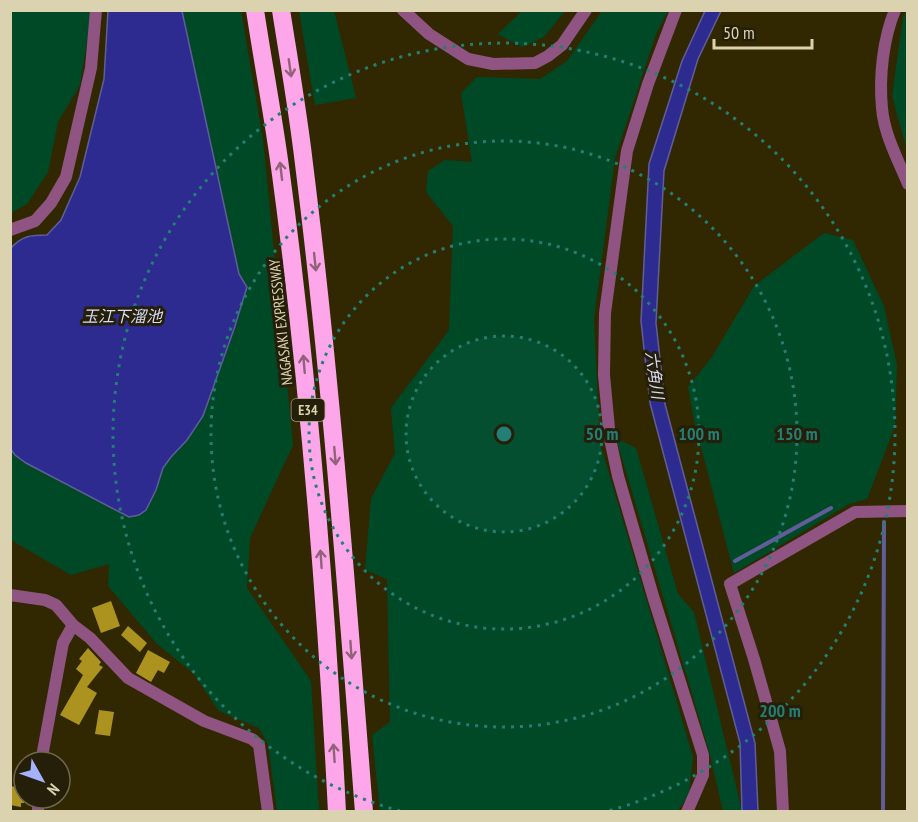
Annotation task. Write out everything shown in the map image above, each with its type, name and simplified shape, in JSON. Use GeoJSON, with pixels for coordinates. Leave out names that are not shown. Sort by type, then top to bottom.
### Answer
{"type":"FeatureCollection","features":[{"type":"Feature","properties":{"kind":"highway","name":"NAGASAKI EXPRESSWAY"},"geometry":{"type":"LineString","coordinates":[[255,10],[280,165],[303,357],[320,546],[338,812]]}},
{"type":"Feature","properties":{"kind":"highway","name":"E34"},"geometry":{"type":"LineString","coordinates":[[281,10],[304,162],[325,355],[342,533],[364,812]]}},
{"type":"Feature","properties":{"kind":"street"},"geometry":{"type":"LineString","coordinates":[[10,230],[34,221],[51,203],[66,177],[91,68],[96,10]]}},
{"type":"Feature","properties":{"kind":"street"},"geometry":{"type":"LineString","coordinates":[[403,10],[429,34],[468,59],[493,64],[535,63],[548,56],[561,45],[586,10]]}},
{"type":"Feature","properties":{"kind":"street"},"geometry":{"type":"LineString","coordinates":[[676,10],[648,84],[627,151],[605,313],[604,375],[610,439],[618,476],[653,596],[704,755],[703,775],[687,812]]}},
{"type":"Feature","properties":{"kind":"street"},"geometry":{"type":"LineString","coordinates":[[895,10],[883,60],[882,109],[893,149],[908,184]]}},
{"type":"Feature","properties":{"kind":"street"},"geometry":{"type":"LineString","coordinates":[[783,812],[780,751],[730,584],[855,512],[908,511]]}},
{"type":"Feature","properties":{"kind":"street"},"geometry":{"type":"LineString","coordinates":[[10,595],[45,600],[56,604],[128,678],[204,721],[252,739],[259,745],[268,812]]}},
{"type":"Feature","properties":{"kind":"street"},"geometry":{"type":"LineString","coordinates":[[43,750],[63,643],[74,625]]}},
{"type":"Feature","properties":{"kind":"green space"},"geometry":{"type":"Polygon","coordinates":[[[11,11],[90,11],[91,17],[80,85],[58,122],[48,172],[27,204],[11,213],[11,11]]]}},
{"type":"Feature","properties":{"kind":"green space"},"geometry":{"type":"Polygon","coordinates":[[[182,11],[241,11],[263,140],[293,445],[250,538],[247,588],[311,681],[319,811],[277,811],[268,744],[259,728],[219,711],[193,673],[157,644],[108,586],[109,564],[71,575],[11,540],[10,448],[15,455],[139,515],[144,510],[152,499],[168,460],[203,415],[247,287],[239,274],[182,11]]]}},
{"type":"Feature","properties":{"kind":"green space"},"geometry":{"type":"Polygon","coordinates":[[[299,11],[334,11],[356,98],[315,105],[299,11]]]}},
{"type":"Feature","properties":{"kind":"green space"},"geometry":{"type":"Polygon","coordinates":[[[522,11],[565,11],[544,37],[522,47],[498,34],[522,11]]]}},
{"type":"Feature","properties":{"kind":"green space"},"geometry":{"type":"Polygon","coordinates":[[[602,11],[668,11],[656,34],[615,158],[594,319],[600,443],[693,757],[689,794],[678,811],[380,811],[372,735],[390,722],[387,579],[365,570],[371,499],[395,453],[391,408],[449,330],[453,226],[426,192],[428,171],[445,160],[472,162],[461,93],[477,77],[540,79],[567,61],[602,11]]]}},
{"type":"Feature","properties":{"kind":"green space"},"geometry":{"type":"Polygon","coordinates":[[[908,11],[907,150],[892,96],[903,18],[908,11]]]}},
{"type":"Feature","properties":{"kind":"green space"},"geometry":{"type":"Polygon","coordinates":[[[824,233],[853,240],[884,306],[897,365],[895,426],[867,499],[849,504],[734,573],[694,420],[688,387],[712,357],[754,286],[824,233]]]}},
{"type":"Feature","properties":{"kind":"green space"},"geometry":{"type":"Polygon","coordinates":[[[616,438],[636,448],[678,594],[694,612],[742,811],[723,811],[709,751],[616,438]]]}},
{"type":"Feature","properties":{"kind":"water","name":"玉江下溜池"},"geometry":{"type":"Polygon","coordinates":[[[108,11],[182,11],[239,274],[247,287],[203,416],[187,440],[163,468],[146,510],[139,515],[129,517],[26,463],[10,448],[11,248],[27,237],[47,235],[61,220],[80,177],[104,79],[108,11]]]}},
{"type":"Feature","properties":{"kind":"water","name":"六角川"},"geometry":{"type":"Polygon","coordinates":[[[705,11],[721,11],[698,59],[664,171],[656,323],[665,404],[755,743],[758,811],[742,811],[740,743],[650,403],[641,321],[649,164],[682,61],[705,11]]]}},
{"type":"Feature","properties":{"kind":"building"},"geometry":{"type":"Polygon","coordinates":[[[111,601],[120,626],[101,633],[92,608],[111,601]]]}},
{"type":"Feature","properties":{"kind":"building"},"geometry":{"type":"Polygon","coordinates":[[[128,626],[147,643],[140,652],[121,635],[128,626]]]}},
{"type":"Feature","properties":{"kind":"building"},"geometry":{"type":"Polygon","coordinates":[[[88,648],[101,662],[99,665],[103,667],[87,687],[97,693],[79,725],[60,715],[83,675],[76,669],[82,661],[79,659],[88,648]]]}},
{"type":"Feature","properties":{"kind":"building"},"geometry":{"type":"Polygon","coordinates":[[[148,650],[170,662],[164,673],[158,670],[151,682],[136,673],[148,650]]]}},
{"type":"Feature","properties":{"kind":"building"},"geometry":{"type":"Polygon","coordinates":[[[99,710],[114,712],[110,736],[95,734],[99,710]]]}},
{"type":"Feature","properties":{"kind":"building"},"geometry":{"type":"Polygon","coordinates":[[[10,786],[12,786],[12,805],[10,805],[10,786]]]}},
{"type":"Feature","properties":{"kind":"waterway"},"geometry":{"type":"LineString","coordinates":[[735,561],[831,508]]}},
{"type":"Feature","properties":{"kind":"waterway"},"geometry":{"type":"LineString","coordinates":[[883,812],[884,522]]}}]}
